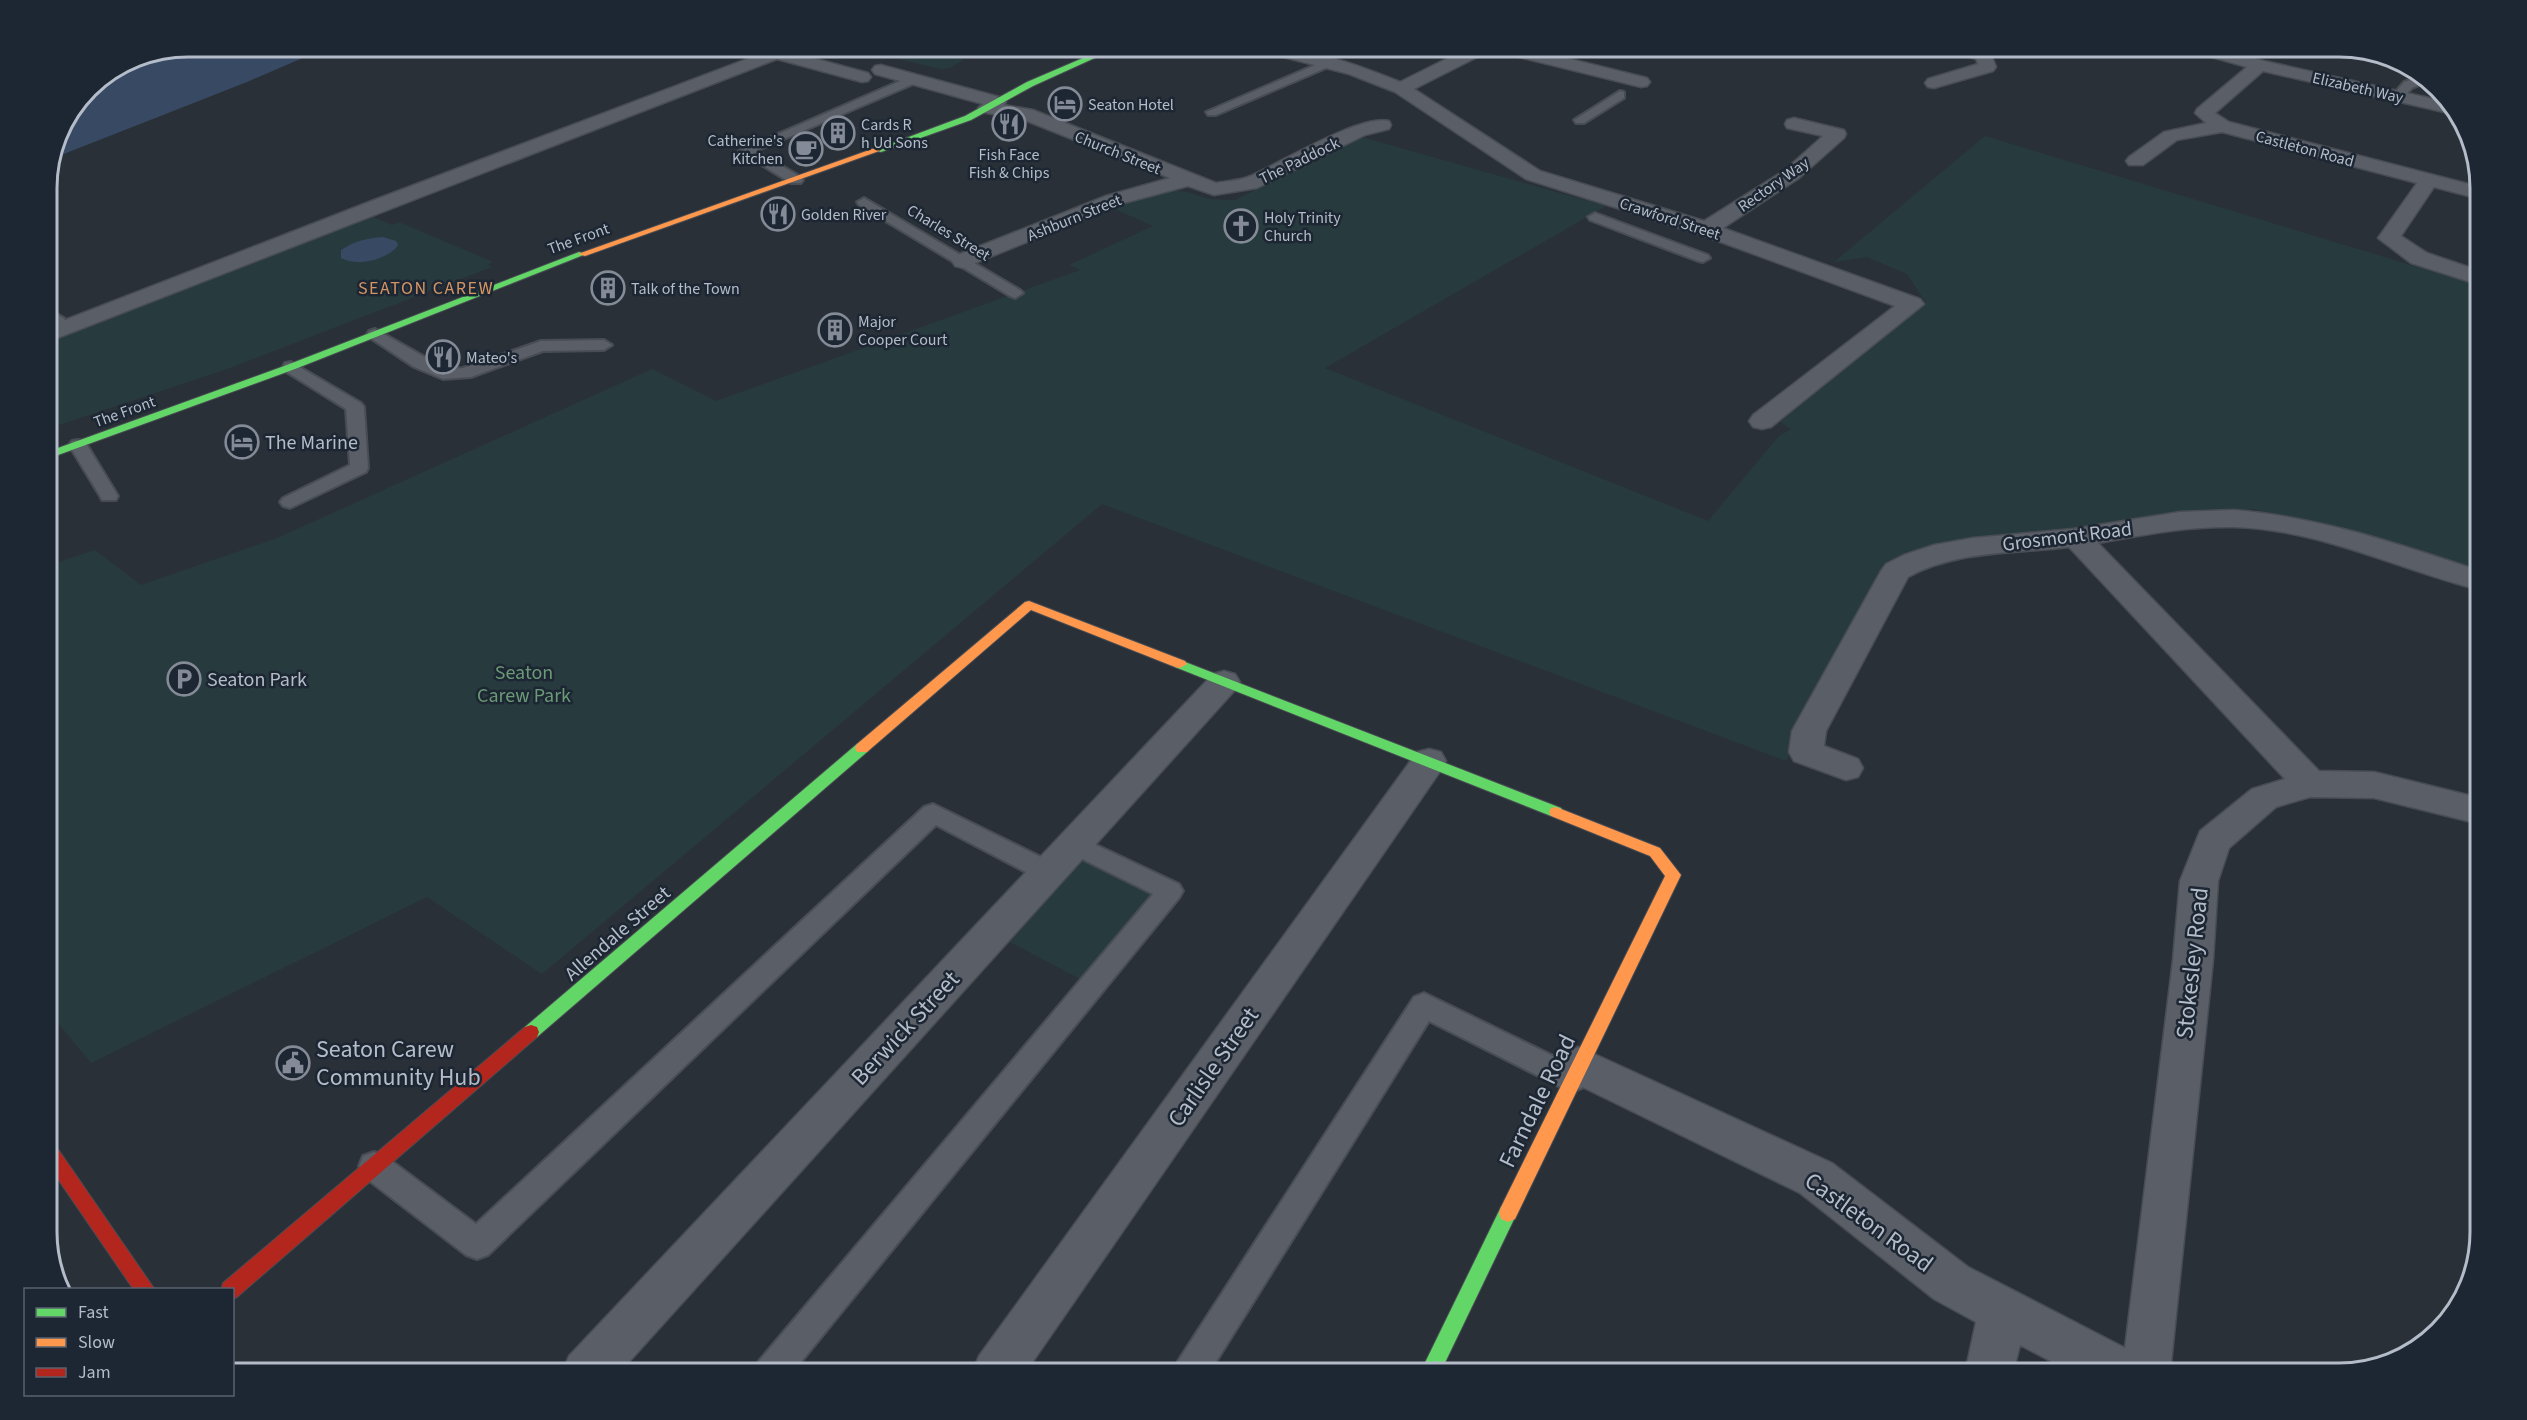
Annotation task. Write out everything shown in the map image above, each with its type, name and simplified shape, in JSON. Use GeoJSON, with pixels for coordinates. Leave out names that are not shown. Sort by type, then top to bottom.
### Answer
{"type":"FeatureCollection","features":[{"type":"Feature","properties":{"kind":"street"},"geometry":{"type":"LineString","coordinates":[[57,323],[365,210],[764,57]]}},
{"type":"Feature","properties":{"kind":"street"},"geometry":{"type":"LineString","coordinates":[[801,57],[859,78]]}},
{"type":"Feature","properties":{"kind":"street","name":"The Front"},"geometry":{"type":"LineString","coordinates":[[57,453],[291,367],[529,273],[968,118],[1030,84],[1093,57]]}},
{"type":"Feature","properties":{"kind":"street","name":"Crawford Street"},"geometry":{"type":"LineString","coordinates":[[1306,57],[1355,70],[1401,88],[1533,175],[1707,229],[1912,304],[1762,421]]}},
{"type":"Feature","properties":{"kind":"street"},"geometry":{"type":"LineString","coordinates":[[1401,88],[1464,57]]}},
{"type":"Feature","properties":{"kind":"street"},"geometry":{"type":"LineString","coordinates":[[1540,57],[1641,82]]}},
{"type":"Feature","properties":{"kind":"street"},"geometry":{"type":"LineString","coordinates":[[1934,83],[1987,67],[1984,57]]}},
{"type":"Feature","properties":{"kind":"street","name":"Elizabeth Way"},"geometry":{"type":"LineString","coordinates":[[2232,57],[2441,106]]}},
{"type":"Feature","properties":{"kind":"street"},"geometry":{"type":"LineString","coordinates":[[2222,126],[2204,113],[2260,65]]}},
{"type":"Feature","properties":{"kind":"street","name":"Church Street"},"geometry":{"type":"LineString","coordinates":[[881,70],[1026,114],[1186,180],[1214,189]]}},
{"type":"Feature","properties":{"kind":"street"},"geometry":{"type":"LineString","coordinates":[[1620,95],[1659,70]]}},
{"type":"Feature","properties":{"kind":"street","name":"The Paddock"},"geometry":{"type":"LineString","coordinates":[[1214,189],[1251,184],[1358,130],[1382,124]]}},
{"type":"Feature","properties":{"kind":"street","name":"Rectory Way"},"geometry":{"type":"LineString","coordinates":[[1707,229],[1792,174],[1843,130],[1794,124]]}},
{"type":"Feature","properties":{"kind":"street"},"geometry":{"type":"LineString","coordinates":[[2136,161],[2171,136],[2222,126]]}},
{"type":"Feature","properties":{"kind":"street","name":"Castleton Road"},"geometry":{"type":"LineString","coordinates":[[2222,126],[2470,190]]}},
{"type":"Feature","properties":{"kind":"street","name":"Ashburn Street"},"geometry":{"type":"LineString","coordinates":[[963,261],[1113,200],[1186,180]]}},
{"type":"Feature","properties":{"kind":"street"},"geometry":{"type":"LineString","coordinates":[[2429,180],[2389,238],[2419,258],[2470,275]]}},
{"type":"Feature","properties":{"kind":"street","name":"Grosmont Road"},"geometry":{"type":"LineString","coordinates":[[1846,768],[1806,752],[1809,731],[1896,571],[1913,561],[1952,548],[2076,537],[2199,519],[2284,524],[2338,536],[2470,578]]}},
{"type":"Feature","properties":{"kind":"street"},"geometry":{"type":"LineString","coordinates":[[2076,537],[2310,784]]}},
{"type":"Feature","properties":{"kind":"street","name":"Allendale Street"},"geometry":{"type":"LineString","coordinates":[[232,1288],[1029,605],[1224,682]]}},
{"type":"Feature","properties":{"kind":"street"},"geometry":{"type":"LineString","coordinates":[[1224,682],[1429,761]]}},
{"type":"Feature","properties":{"kind":"street","name":"Berwick Street"},"geometry":{"type":"LineString","coordinates":[[596,1363],[1224,682]]}},
{"type":"Feature","properties":{"kind":"street","name":"Farndale Road"},"geometry":{"type":"LineString","coordinates":[[1429,761],[1655,852],[1673,875],[1575,1072],[1435,1363]]}},
{"type":"Feature","properties":{"kind":"street","name":"Carlisle Street"},"geometry":{"type":"LineString","coordinates":[[1004,1363],[1429,761]]}},
{"type":"Feature","properties":{"kind":"street","name":"Stokesley Road"},"geometry":{"type":"LineString","coordinates":[[2147,1363],[2193,960],[2199,881],[2213,841],[2264,798],[2310,784],[2374,785],[2470,809]]}},
{"type":"Feature","properties":{"kind":"street","name":"Castleton Road"},"geometry":{"type":"LineString","coordinates":[[1575,1072],[1816,1178],[1951,1283],[2102,1363]]}},
{"type":"Feature","properties":{"kind":"street"},"geometry":{"type":"LineString","coordinates":[[57,1162],[146,1288]]}},
{"type":"Feature","properties":{"kind":"street"},"geometry":{"type":"LineString","coordinates":[[1991,1363],[2003,1310]]}},
{"type":"Feature","properties":{"kind":"lane"},"geometry":{"type":"LineString","coordinates":[[1212,112],[1329,63]]}},
{"type":"Feature","properties":{"kind":"lane"},"geometry":{"type":"LineString","coordinates":[[859,78],[881,70]]}},
{"type":"Feature","properties":{"kind":"lane"},"geometry":{"type":"LineString","coordinates":[[796,180],[746,151],[914,79]]}},
{"type":"Feature","properties":{"kind":"lane"},"geometry":{"type":"LineString","coordinates":[[2398,96],[2408,85],[2416,82]]}},
{"type":"Feature","properties":{"kind":"lane"},"geometry":{"type":"LineString","coordinates":[[1580,120],[1620,95]]}},
{"type":"Feature","properties":{"kind":"lane","name":"Charles Street"},"geometry":{"type":"LineString","coordinates":[[864,202],[1015,293]]}},
{"type":"Feature","properties":{"kind":"lane"},"geometry":{"type":"LineString","coordinates":[[1595,217],[1703,258]]}},
{"type":"Feature","properties":{"kind":"lane"},"geometry":{"type":"LineString","coordinates":[[1641,235],[1668,218]]}},
{"type":"Feature","properties":{"kind":"lane"},"geometry":{"type":"LineString","coordinates":[[375,334],[420,363],[443,374],[465,373],[541,346],[604,345]]}},
{"type":"Feature","properties":{"kind":"lane"},"geometry":{"type":"LineString","coordinates":[[290,502],[359,468],[355,407],[291,367]]}},
{"type":"Feature","properties":{"kind":"lane"},"geometry":{"type":"LineString","coordinates":[[78,446],[109,496]]}},
{"type":"Feature","properties":{"kind":"lane"},"geometry":{"type":"LineString","coordinates":[[374,1166],[477,1244],[933,813],[1062,858],[1170,891],[780,1363]]}},
{"type":"Feature","properties":{"kind":"lane"},"geometry":{"type":"LineString","coordinates":[[1197,1363],[1424,1005],[1575,1072]]}},
{"type":"Feature","properties":{"kind":"green space"},"geometry":{"type":"Polygon","coordinates":[[[890,57],[964,57],[963,60],[950,68],[941,69],[890,57]]]}},
{"type":"Feature","properties":{"kind":"green space","name":"Seaton Carew Park"},"geometry":{"type":"Polygon","coordinates":[[[1985,136],[2470,283],[2470,572],[2254,509],[2061,534],[1887,580],[1786,761],[1102,504],[542,974],[427,897],[91,1063],[57,1022],[57,563],[95,550],[141,585],[277,538],[652,369],[716,401],[1080,270],[1069,265],[1153,226],[1112,208],[1169,190],[1187,192],[1209,199],[1235,200],[1362,137],[1606,206],[1325,368],[1708,521],[1779,436],[1791,429],[1780,422],[1926,303],[1907,274],[1867,257],[1834,262],[1985,136]]]}},
{"type":"Feature","properties":{"kind":"green space"},"geometry":{"type":"Polygon","coordinates":[[[369,215],[392,225],[399,222],[493,262],[488,265],[492,267],[230,368],[57,426],[57,337],[369,215]]]}},
{"type":"Feature","properties":{"kind":"green space"},"geometry":{"type":"Polygon","coordinates":[[[1085,858],[1155,892],[1082,980],[1010,942],[1085,858]]]}},
{"type":"Feature","properties":{"kind":"water"},"geometry":{"type":"Polygon","coordinates":[[[179,57],[305,57],[62,155],[70,130],[84,108],[108,84],[130,70],[179,57]]]}},
{"type":"Feature","properties":{"kind":"water"},"geometry":{"type":"Polygon","coordinates":[[[383,237],[396,241],[398,244],[392,252],[378,259],[363,262],[341,258],[341,250],[351,244],[383,237]]]}},
{"type":"Feature","properties":{"kind":"traffic: fast"},"geometry":{"type":"LineString","coordinates":[[878,150],[968,118],[1030,84],[1093,57]]}},
{"type":"Feature","properties":{"kind":"traffic: fast"},"geometry":{"type":"LineString","coordinates":[[57,452],[291,367],[582,254]]}},
{"type":"Feature","properties":{"kind":"traffic: fast"},"geometry":{"type":"LineString","coordinates":[[1180,664],[1556,812]]}},
{"type":"Feature","properties":{"kind":"traffic: fast"},"geometry":{"type":"LineString","coordinates":[[531,1032],[862,748]]}},
{"type":"Feature","properties":{"kind":"traffic: fast"},"geometry":{"type":"LineString","coordinates":[[1435,1363],[1508,1213]]}},
{"type":"Feature","properties":{"kind":"traffic: slow"},"geometry":{"type":"LineString","coordinates":[[582,254],[878,150]]}},
{"type":"Feature","properties":{"kind":"traffic: slow"},"geometry":{"type":"LineString","coordinates":[[862,748],[1029,605],[1180,664]]}},
{"type":"Feature","properties":{"kind":"traffic: slow"},"geometry":{"type":"LineString","coordinates":[[1508,1213],[1673,875],[1655,852],[1556,812]]}},
{"type":"Feature","properties":{"kind":"traffic: jam"},"geometry":{"type":"LineString","coordinates":[[232,1288],[531,1032]]}},
{"type":"Feature","properties":{"kind":"traffic: jam"},"geometry":{"type":"LineString","coordinates":[[57,1162],[145,1288]]}},
{"type":"Feature","properties":{"kind":"place","name":"Seaton Hotel"},"geometry":{"type":"Point","coordinates":[1065,104]}},
{"type":"Feature","properties":{"kind":"place","name":"Fish Face Fish & Chips"},"geometry":{"type":"Point","coordinates":[1009,124]}},
{"type":"Feature","properties":{"kind":"place","name":"Cards R h Ud Sons"},"geometry":{"type":"Point","coordinates":[838,133]}},
{"type":"Feature","properties":{"kind":"place","name":"Catherine's Kitchen"},"geometry":{"type":"Point","coordinates":[806,149]}},
{"type":"Feature","properties":{"kind":"place","name":"Golden River"},"geometry":{"type":"Point","coordinates":[778,214]}},
{"type":"Feature","properties":{"kind":"place","name":"Holy Trinity Church"},"geometry":{"type":"Point","coordinates":[1241,226]}},
{"type":"Feature","properties":{"kind":"place","name":"Talk of the Town"},"geometry":{"type":"Point","coordinates":[608,288]}},
{"type":"Feature","properties":{"kind":"place","name":"Major Cooper Court"},"geometry":{"type":"Point","coordinates":[835,330]}},
{"type":"Feature","properties":{"kind":"place","name":"Mateo's"},"geometry":{"type":"Point","coordinates":[443,357]}},
{"type":"Feature","properties":{"kind":"place","name":"The Marine"},"geometry":{"type":"Point","coordinates":[242,442]}},
{"type":"Feature","properties":{"kind":"place","name":"Seaton Park"},"geometry":{"type":"Point","coordinates":[184,679]}},
{"type":"Feature","properties":{"kind":"place","name":"Seaton Carew Community Hub"},"geometry":{"type":"Point","coordinates":[293,1063]}},
{"type":"Feature","properties":{"kind":"district","name":"SEATON CAREW"},"geometry":{"type":"Point","coordinates":[426,288]}}]}
